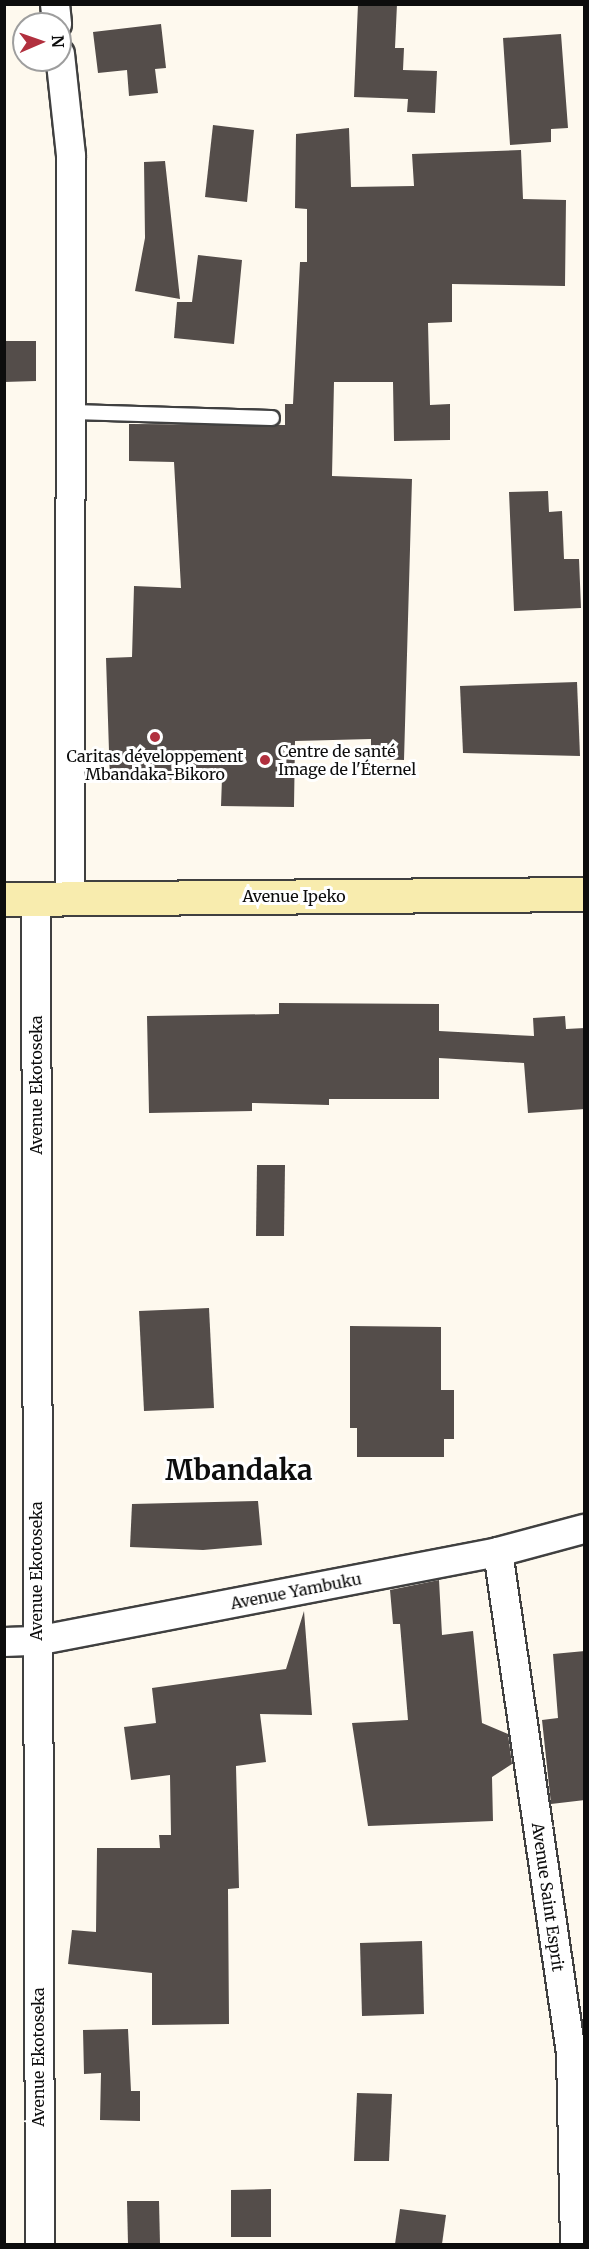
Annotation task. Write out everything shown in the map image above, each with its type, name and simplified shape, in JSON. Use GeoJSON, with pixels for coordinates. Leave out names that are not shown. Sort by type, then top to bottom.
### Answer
{"type":"FeatureCollection","features":[{"type":"Feature","properties":{"kind":"street"},"geometry":{"type":"LineString","coordinates":[[62,72],[71,156],[70,898]]}},
{"type":"Feature","properties":{"kind":"street","name":"Avenue Ipeko"},"geometry":{"type":"LineString","coordinates":[[4,899],[585,894]]}},
{"type":"Feature","properties":{"kind":"street","name":"Avenue Ekotoseka"},"geometry":{"type":"LineString","coordinates":[[36,898],[36,1641],[40,2244]]}},
{"type":"Feature","properties":{"kind":"street","name":"Avenue Yambuku"},"geometry":{"type":"LineString","coordinates":[[4,1642],[36,1641],[498,1552],[585,1529]]}},
{"type":"Feature","properties":{"kind":"street","name":"Avenue Saint Esprit"},"geometry":{"type":"LineString","coordinates":[[498,1552],[571,2053],[575,2244]]}},
{"type":"Feature","properties":{"kind":"lane"},"geometry":{"type":"LineString","coordinates":[[72,412],[272,418]]}},
{"type":"Feature","properties":{"kind":"building"},"geometry":{"type":"Polygon","coordinates":[[[358,4],[397,4],[395,48],[404,48],[403,70],[437,71],[435,113],[407,112],[408,99],[354,97],[358,4]]]}},
{"type":"Feature","properties":{"kind":"building"},"geometry":{"type":"Polygon","coordinates":[[[161,24],[166,68],[155,69],[158,93],[129,96],[127,70],[98,73],[93,32],[161,24]]]}},
{"type":"Feature","properties":{"kind":"building"},"geometry":{"type":"Polygon","coordinates":[[[561,34],[568,128],[551,129],[551,142],[510,145],[503,38],[561,34]]]}},
{"type":"Feature","properties":{"kind":"building"},"geometry":{"type":"Polygon","coordinates":[[[213,125],[254,130],[247,202],[205,197],[213,125]]]}},
{"type":"Feature","properties":{"kind":"building"},"geometry":{"type":"Polygon","coordinates":[[[349,128],[351,187],[414,186],[412,154],[521,150],[523,199],[566,200],[565,286],[452,284],[452,322],[428,323],[430,405],[450,404],[450,440],[394,441],[393,382],[334,382],[332,476],[412,479],[404,760],[371,759],[371,739],[295,741],[294,807],[221,806],[222,778],[110,782],[106,658],[132,657],[134,586],[181,588],[174,462],[129,461],[129,424],[285,425],[285,404],[293,404],[300,262],[307,262],[307,209],[295,208],[296,134],[349,128]]]}},
{"type":"Feature","properties":{"kind":"building"},"geometry":{"type":"Polygon","coordinates":[[[165,161],[180,299],[135,291],[145,238],[144,162],[165,161]]]}},
{"type":"Feature","properties":{"kind":"building"},"geometry":{"type":"Polygon","coordinates":[[[198,255],[242,260],[234,344],[174,338],[177,302],[192,302],[198,255]]]}},
{"type":"Feature","properties":{"kind":"building"},"geometry":{"type":"Polygon","coordinates":[[[4,341],[36,341],[36,381],[4,382],[4,341]]]}},
{"type":"Feature","properties":{"kind":"building"},"geometry":{"type":"Polygon","coordinates":[[[548,491],[549,512],[562,511],[564,559],[579,559],[581,608],[514,611],[509,492],[548,491]]]}},
{"type":"Feature","properties":{"kind":"building"},"geometry":{"type":"Polygon","coordinates":[[[577,682],[580,756],[463,753],[460,686],[577,682]]]}},
{"type":"Feature","properties":{"kind":"building"},"geometry":{"type":"Polygon","coordinates":[[[279,1003],[439,1004],[439,1031],[534,1036],[533,1018],[565,1016],[566,1029],[585,1028],[585,1109],[528,1113],[524,1063],[439,1058],[439,1099],[329,1099],[329,1105],[252,1103],[252,1111],[149,1113],[147,1016],[279,1014],[279,1003]]]}},
{"type":"Feature","properties":{"kind":"building"},"geometry":{"type":"Polygon","coordinates":[[[257,1165],[285,1165],[284,1236],[256,1236],[257,1165]]]}},
{"type":"Feature","properties":{"kind":"building"},"geometry":{"type":"Polygon","coordinates":[[[209,1308],[214,1408],[144,1411],[139,1311],[209,1308]]]}},
{"type":"Feature","properties":{"kind":"building"},"geometry":{"type":"Polygon","coordinates":[[[350,1326],[441,1327],[441,1390],[454,1390],[454,1439],[444,1439],[444,1457],[357,1457],[357,1428],[350,1428],[350,1326]]]}},
{"type":"Feature","properties":{"kind":"building"},"geometry":{"type":"Polygon","coordinates":[[[258,1501],[262,1545],[203,1550],[130,1547],[132,1504],[258,1501]]]}},
{"type":"Feature","properties":{"kind":"building"},"geometry":{"type":"Polygon","coordinates":[[[439,1580],[442,1635],[473,1631],[482,1723],[508,1734],[512,1764],[492,1777],[493,1821],[368,1826],[352,1723],[408,1720],[400,1624],[393,1624],[390,1590],[439,1580]]]}},
{"type":"Feature","properties":{"kind":"building"},"geometry":{"type":"Polygon","coordinates":[[[304,1611],[312,1715],[260,1714],[266,1762],[236,1766],[239,1888],[228,1889],[229,2024],[152,2025],[152,1973],[68,1964],[72,1930],[96,1932],[97,1848],[160,1848],[159,1835],[171,1835],[170,1775],[131,1780],[124,1727],[156,1723],[152,1688],[286,1669],[304,1611]]]}},
{"type":"Feature","properties":{"kind":"building"},"geometry":{"type":"Polygon","coordinates":[[[585,1651],[585,1800],[551,1804],[542,1720],[558,1718],[553,1654],[585,1651]]]}},
{"type":"Feature","properties":{"kind":"building"},"geometry":{"type":"Polygon","coordinates":[[[422,1941],[424,2014],[362,2016],[360,1943],[422,1941]]]}},
{"type":"Feature","properties":{"kind":"building"},"geometry":{"type":"Polygon","coordinates":[[[128,2029],[131,2091],[140,2091],[140,2121],[100,2120],[101,2073],[84,2074],[83,2030],[128,2029]]]}},
{"type":"Feature","properties":{"kind":"building"},"geometry":{"type":"Polygon","coordinates":[[[357,2093],[392,2094],[389,2161],[354,2161],[357,2093]]]}},
{"type":"Feature","properties":{"kind":"building"},"geometry":{"type":"Polygon","coordinates":[[[271,2189],[271,2237],[231,2237],[231,2190],[271,2189]]]}},
{"type":"Feature","properties":{"kind":"building"},"geometry":{"type":"Polygon","coordinates":[[[127,2201],[159,2201],[160,2244],[128,2244],[127,2201]]]}},
{"type":"Feature","properties":{"kind":"building"},"geometry":{"type":"Polygon","coordinates":[[[400,2209],[446,2215],[442,2244],[395,2244],[400,2209]]]}},
{"type":"Feature","properties":{"kind":"place","name":"Caritas développement Mbandaka-Bikoro"},"geometry":{"type":"Point","coordinates":[155,737]}},
{"type":"Feature","properties":{"kind":"place","name":"Centre de santé Image de l'Éternel"},"geometry":{"type":"Point","coordinates":[265,760]}},
{"type":"Feature","properties":{"kind":"district","name":"Mbandaka"},"geometry":{"type":"Point","coordinates":[239,1470]}}]}
